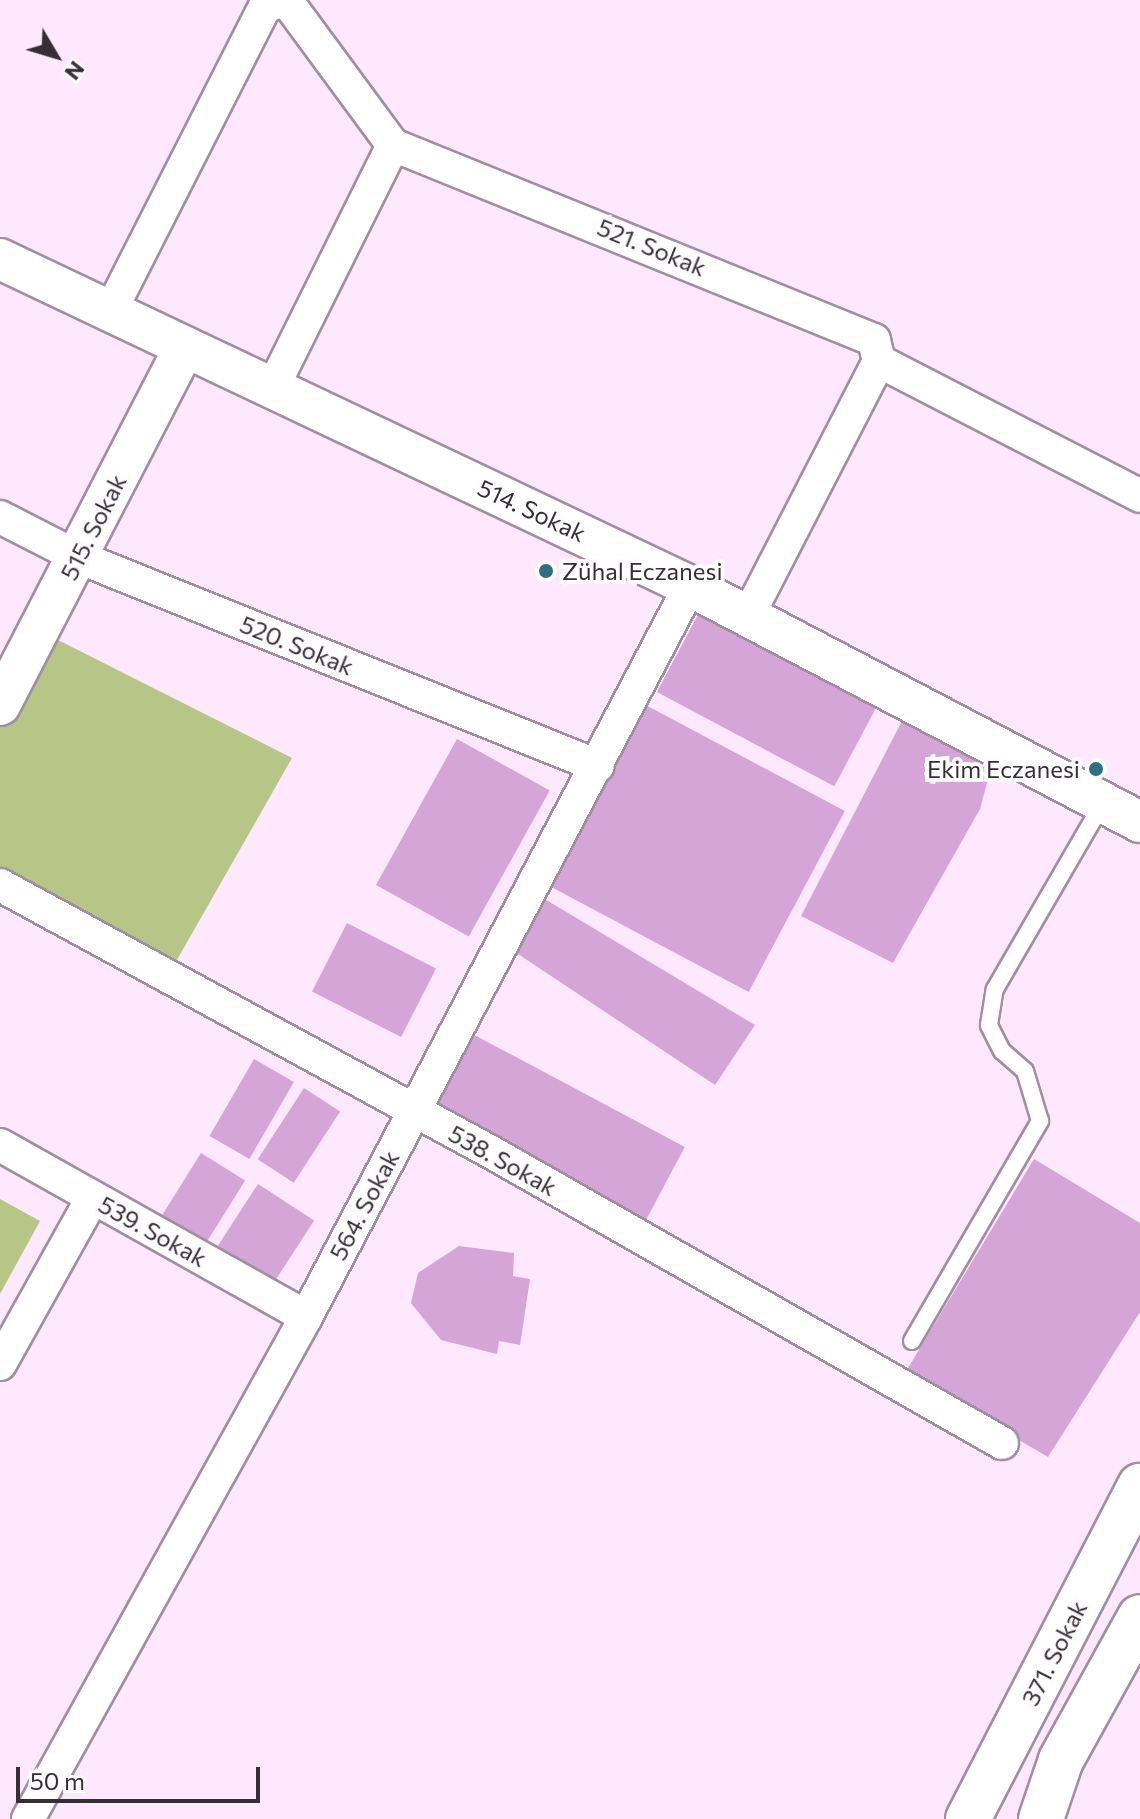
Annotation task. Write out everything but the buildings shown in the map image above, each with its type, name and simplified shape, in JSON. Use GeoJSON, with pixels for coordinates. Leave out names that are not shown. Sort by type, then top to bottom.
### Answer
{"type":"FeatureCollection","features":[{"type":"Feature","properties":{"kind":"main road","name":"371. Sokak"},"geometry":{"type":"LineString","coordinates":[[968,1819],[1140,1486]]}},
{"type":"Feature","properties":{"kind":"main road"},"geometry":{"type":"LineString","coordinates":[[1041,1819],[1061,1760],[1140,1617]]}},
{"type":"Feature","properties":{"kind":"street"},"geometry":{"type":"LineString","coordinates":[[110,312],[265,6],[286,0],[393,145],[273,387]]}},
{"type":"Feature","properties":{"kind":"street","name":"521. Sokak"},"geometry":{"type":"LineString","coordinates":[[393,145],[874,340],[879,361]]}},
{"type":"Feature","properties":{"kind":"street","name":"514. Sokak"},"geometry":{"type":"LineString","coordinates":[[0,259],[184,349],[273,387],[690,586],[1140,822]]}},
{"type":"Feature","properties":{"kind":"street","name":"515. Sokak"},"geometry":{"type":"LineString","coordinates":[[0,705],[184,349]]}},
{"type":"Feature","properties":{"kind":"street"},"geometry":{"type":"LineString","coordinates":[[748,616],[879,361],[1140,496]]}},
{"type":"Feature","properties":{"kind":"street","name":"520. Sokak"},"geometry":{"type":"LineString","coordinates":[[0,517],[78,557],[598,766]]}},
{"type":"Feature","properties":{"kind":"street","name":"564. Sokak"},"geometry":{"type":"LineString","coordinates":[[28,1819],[306,1317],[690,586]]}},
{"type":"Feature","properties":{"kind":"street","name":"538. Sokak"},"geometry":{"type":"LineString","coordinates":[[0,885],[413,1112],[1002,1443]]}},
{"type":"Feature","properties":{"kind":"street","name":"539. Sokak"},"geometry":{"type":"LineString","coordinates":[[0,1145],[306,1317]]}},
{"type":"Feature","properties":{"kind":"street"},"geometry":{"type":"LineString","coordinates":[[0,1364],[93,1197]]}},
{"type":"Feature","properties":{"kind":"lane"},"geometry":{"type":"LineString","coordinates":[[912,1341],[1040,1121],[1025,1071],[1002,1051],[989,1025],[995,989],[1103,803]]}},
{"type":"Feature","properties":{"kind":"green space"},"geometry":{"type":"Polygon","coordinates":[[[48,635],[292,758],[174,965],[0,873],[0,724],[48,635]]]}},
{"type":"Feature","properties":{"kind":"green space"},"geometry":{"type":"Polygon","coordinates":[[[0,1199],[40,1221],[0,1294],[0,1199]]]}},
{"type":"Feature","properties":{"kind":"place","name":"Zühal Eczanesi"},"geometry":{"type":"Point","coordinates":[546,571]}},
{"type":"Feature","properties":{"kind":"place","name":"Ekim Eczanesi"},"geometry":{"type":"Point","coordinates":[1096,769]}}]}
